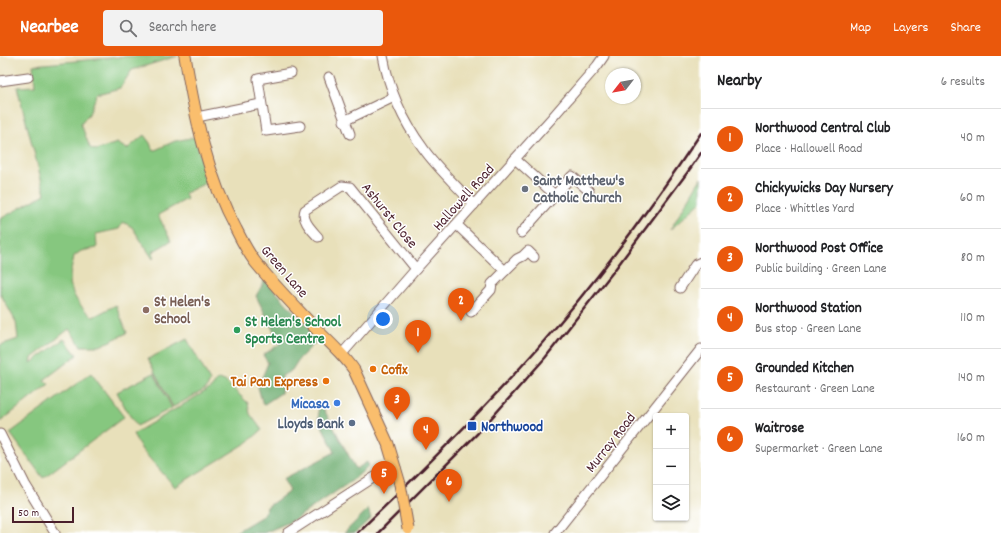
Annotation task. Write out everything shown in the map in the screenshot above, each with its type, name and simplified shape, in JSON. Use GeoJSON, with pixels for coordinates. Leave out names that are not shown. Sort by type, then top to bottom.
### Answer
{"type":"FeatureCollection","features":[{"type":"Feature","properties":{"kind":"main road","name":"Green Lane"},"geometry":{"type":"LineString","coordinates":[[186,56],[199,131],[219,196],[246,248],[255,261],[354,370],[388,444],[400,484],[408,531]]}},
{"type":"Feature","properties":{"kind":"street"},"geometry":{"type":"LineString","coordinates":[[383,56],[389,83],[394,97],[423,148],[474,205]]}},
{"type":"Feature","properties":{"kind":"street","name":"Hallowell Road"},"geometry":{"type":"LineString","coordinates":[[341,355],[416,269],[516,159],[592,72],[604,56]]}},
{"type":"Feature","properties":{"kind":"street"},"geometry":{"type":"LineString","coordinates":[[291,73],[258,79],[261,104],[266,131],[300,126]]}},
{"type":"Feature","properties":{"kind":"street"},"geometry":{"type":"LineString","coordinates":[[0,81],[28,77]]}},
{"type":"Feature","properties":{"kind":"street"},"geometry":{"type":"LineString","coordinates":[[328,77],[350,134]]}},
{"type":"Feature","properties":{"kind":"street"},"geometry":{"type":"LineString","coordinates":[[344,121],[394,97]]}},
{"type":"Feature","properties":{"kind":"street"},"geometry":{"type":"LineString","coordinates":[[197,117],[261,104]]}},
{"type":"Feature","properties":{"kind":"street"},"geometry":{"type":"LineString","coordinates":[[516,159],[555,195]]}},
{"type":"Feature","properties":{"kind":"street"},"geometry":{"type":"LineString","coordinates":[[521,234],[572,176],[588,191]]}},
{"type":"Feature","properties":{"kind":"street","name":"Ashurst Close"},"geometry":{"type":"LineString","coordinates":[[318,237],[304,218],[305,210],[342,186],[350,187],[416,269]]}},
{"type":"Feature","properties":{"kind":"street"},"geometry":{"type":"LineString","coordinates":[[457,225],[505,271]]}},
{"type":"Feature","properties":{"kind":"street"},"geometry":{"type":"LineString","coordinates":[[471,312],[491,290],[492,284],[517,259],[528,251],[534,257]]}},
{"type":"Feature","properties":{"kind":"street"},"geometry":{"type":"LineString","coordinates":[[680,288],[695,265],[701,262]]}},
{"type":"Feature","properties":{"kind":"street","name":"Murray Road"},"geometry":{"type":"LineString","coordinates":[[555,533],[701,349]]}},
{"type":"Feature","properties":{"kind":"street"},"geometry":{"type":"LineString","coordinates":[[0,434],[25,484],[55,533]]}},
{"type":"Feature","properties":{"kind":"street"},"geometry":{"type":"LineString","coordinates":[[288,533],[373,478],[396,468]]}},
{"type":"Feature","properties":{"kind":"green space"},"geometry":{"type":"Polygon","coordinates":[[[129,56],[178,56],[132,70],[120,88],[97,94],[89,114],[81,124],[90,148],[96,150],[117,143],[127,149],[144,135],[150,143],[153,151],[175,141],[195,137],[208,182],[185,193],[187,199],[158,215],[171,241],[152,252],[154,256],[153,259],[132,227],[123,222],[119,229],[96,234],[97,248],[81,251],[74,256],[70,273],[70,285],[77,300],[93,317],[116,305],[127,333],[100,346],[81,346],[69,329],[32,358],[31,363],[64,339],[77,355],[44,380],[49,384],[0,422],[0,345],[18,339],[16,322],[0,293],[0,219],[45,194],[17,87],[35,86],[33,65],[129,56]]]}},
{"type":"Feature","properties":{"kind":"green space"},"geometry":{"type":"Polygon","coordinates":[[[701,178],[701,202],[670,230],[701,178]]]}},
{"type":"Feature","properties":{"kind":"green space"},"geometry":{"type":"Polygon","coordinates":[[[265,280],[319,339],[299,359],[292,370],[282,376],[281,393],[263,405],[258,387],[268,363],[263,355],[280,344],[256,296],[265,280]]]}},
{"type":"Feature","properties":{"kind":"green space"},"geometry":{"type":"Polygon","coordinates":[[[187,339],[210,381],[206,389],[173,407],[148,359],[187,339]]]}},
{"type":"Feature","properties":{"kind":"green space"},"geometry":{"type":"Polygon","coordinates":[[[91,373],[124,417],[43,478],[10,433],[91,373]]]}},
{"type":"Feature","properties":{"kind":"green space"},"geometry":{"type":"Polygon","coordinates":[[[154,373],[172,408],[137,426],[117,392],[154,373]]]}},
{"type":"Feature","properties":{"kind":"green space"},"geometry":{"type":"Polygon","coordinates":[[[218,379],[225,381],[248,403],[250,414],[262,430],[248,442],[175,487],[142,450],[133,434],[211,388],[218,379]]]}},
{"type":"Feature","properties":{"kind":"green space"},"geometry":{"type":"Polygon","coordinates":[[[322,406],[356,469],[367,462],[369,466],[353,480],[294,520],[264,533],[234,533],[264,515],[267,507],[290,491],[283,479],[335,452],[319,420],[318,410],[322,406]]]}},
{"type":"Feature","properties":{"kind":"green space"},"geometry":{"type":"Polygon","coordinates":[[[368,509],[371,518],[355,533],[344,533],[368,509]]]}},
{"type":"Feature","properties":{"kind":"railway"},"geometry":{"type":"LineString","coordinates":[[357,533],[426,466],[537,349],[623,244],[701,133]]}},
{"type":"Feature","properties":{"kind":"railway"},"geometry":{"type":"LineString","coordinates":[[378,533],[478,433],[545,358],[613,272],[701,153]]}},
{"type":"Feature","properties":{"kind":"place","name":"Saint Matthew's Catholic Church"},"geometry":{"type":"Point","coordinates":[525,189]}},
{"type":"Feature","properties":{"kind":"place","name":"St Helen's School"},"geometry":{"type":"Point","coordinates":[146,310]}},
{"type":"Feature","properties":{"kind":"place","name":"Chickywicks Day Nursery"},"geometry":{"type":"Point","coordinates":[461,321]}},
{"type":"Feature","properties":{"kind":"place","name":"St Helen's School Sports Centre"},"geometry":{"type":"Point","coordinates":[237,330]}},
{"type":"Feature","properties":{"kind":"place","name":"Northwood Central Club"},"geometry":{"type":"Point","coordinates":[418,353]}},
{"type":"Feature","properties":{"kind":"place","name":"Cofix"},"geometry":{"type":"Point","coordinates":[373,369]}},
{"type":"Feature","properties":{"kind":"place","name":"Tai Pan Express"},"geometry":{"type":"Point","coordinates":[326,381]}},
{"type":"Feature","properties":{"kind":"place","name":"Micasa"},"geometry":{"type":"Point","coordinates":[337,403]}},
{"type":"Feature","properties":{"kind":"place","name":"Northwood Post Office"},"geometry":{"type":"Point","coordinates":[397,420]}},
{"type":"Feature","properties":{"kind":"place","name":"Lloyds Bank"},"geometry":{"type":"Point","coordinates":[352,423]}},
{"type":"Feature","properties":{"kind":"place","name":"Northwood"},"geometry":{"type":"Point","coordinates":[472,426]}},
{"type":"Feature","properties":{"kind":"place","name":"Northwood Station"},"geometry":{"type":"Point","coordinates":[426,450]}},
{"type":"Feature","properties":{"kind":"place","name":"Grounded Kitchen"},"geometry":{"type":"Point","coordinates":[384,494]}},
{"type":"Feature","properties":{"kind":"place","name":"Waitrose"},"geometry":{"type":"Point","coordinates":[449,502]}}]}
